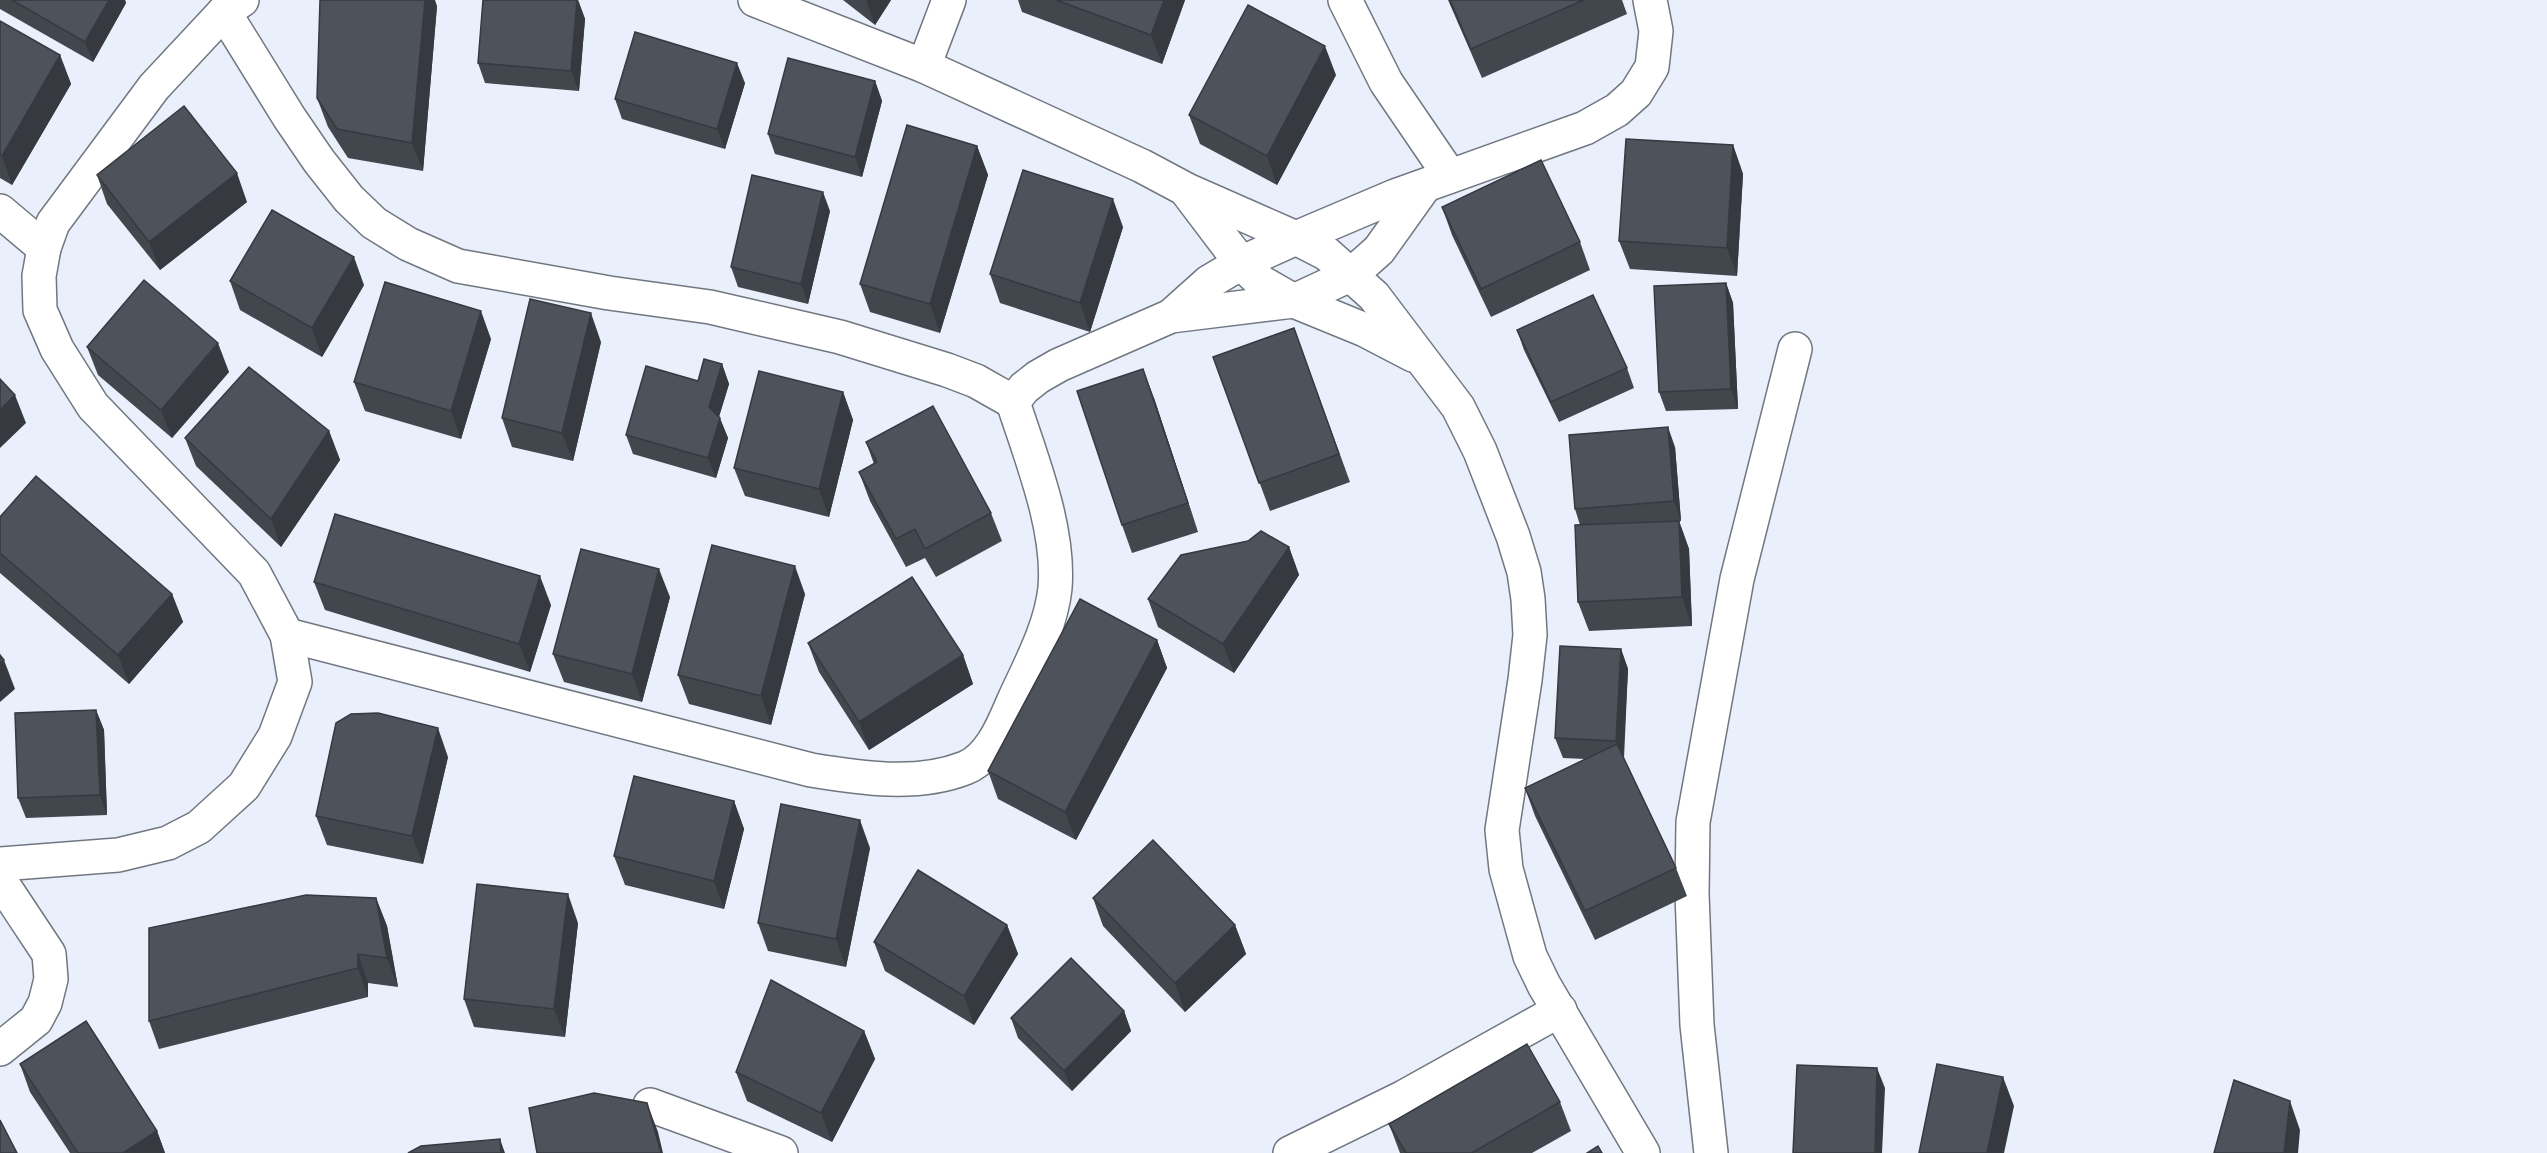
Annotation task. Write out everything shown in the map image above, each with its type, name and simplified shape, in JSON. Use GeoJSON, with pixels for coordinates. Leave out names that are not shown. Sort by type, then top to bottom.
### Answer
{"type":"FeatureCollection","features":[{"type":"Feature","properties":{"kind":"street"},"geometry":{"type":"LineString","coordinates":[[755,0],[924,66],[1142,166],[1187,190],[1296,238],[1327,254],[1374,296],[1458,407],[1493,484],[1524,572],[1530,635],[1502,830],[1506,869],[1530,956],[1643,1153]]}},
{"type":"Feature","properties":{"kind":"street"},"geometry":{"type":"LineString","coordinates":[[924,66],[949,0]]}},
{"type":"Feature","properties":{"kind":"street"},"geometry":{"type":"LineString","coordinates":[[1345,0],[1386,82],[1414,126],[1437,181]]}},
{"type":"Feature","properties":{"kind":"street"},"geometry":{"type":"LineString","coordinates":[[1171,316],[1209,282],[1241,263],[1296,238],[1364,212],[1395,196],[1585,128],[1617,110],[1636,93],[1653,67],[1656,30],[1650,0]]}},
{"type":"Feature","properties":{"kind":"street"},"geometry":{"type":"LineString","coordinates":[[0,864],[118,855],[168,843],[199,826],[244,786],[275,736],[295,682],[287,635],[254,573],[93,406],[57,349],[40,310],[39,276],[44,248],[53,223],[132,116],[191,45],[233,6],[289,117],[319,161],[349,199],[374,223],[408,243],[458,266],[609,293],[711,307],[840,337],[976,381],[1012,402],[1045,507],[1054,554],[1055,588],[1050,614],[1009,712],[987,751],[966,768],[924,777],[889,779],[855,777],[811,770],[287,635]]}},
{"type":"Feature","properties":{"kind":"street"},"geometry":{"type":"LineString","coordinates":[[1012,402],[1024,388],[1059,365],[1171,316],[1294,301],[1352,274],[1379,250],[1437,181]]}},
{"type":"Feature","properties":{"kind":"street"},"geometry":{"type":"LineString","coordinates":[[1187,190],[1241,263],[1261,282],[1294,301],[1365,330],[1422,360]]}},
{"type":"Feature","properties":{"kind":"street"},"geometry":{"type":"LineString","coordinates":[[0,211],[44,248]]}},
{"type":"Feature","properties":{"kind":"street"},"geometry":{"type":"LineString","coordinates":[[1710,1153],[1697,1024],[1692,894],[1693,822],[1737,579],[1795,349]]}},
{"type":"Feature","properties":{"kind":"street"},"geometry":{"type":"LineString","coordinates":[[0,880],[50,954],[51,979],[45,1003],[36,1020],[0,1049]]}},
{"type":"Feature","properties":{"kind":"street"},"geometry":{"type":"LineString","coordinates":[[1290,1153],[1404,1097],[1560,1010]]}},
{"type":"Feature","properties":{"kind":"street"},"geometry":{"type":"LineString","coordinates":[[650,1105],[781,1153]]}},
{"type":"Feature","properties":{"kind":"building"},"geometry":{"type":"Polygon","coordinates":[[[12,0],[109,0],[85,42],[12,0]]]}},
{"type":"Feature","properties":{"kind":"building"},"geometry":{"type":"Polygon","coordinates":[[[320,0],[425,0],[412,143],[337,129],[317,98],[320,0]]]}},
{"type":"Feature","properties":{"kind":"building"},"geometry":{"type":"Polygon","coordinates":[[[483,0],[577,0],[571,71],[478,63],[483,0]]]}},
{"type":"Feature","properties":{"kind":"building"},"geometry":{"type":"Polygon","coordinates":[[[1056,0],[1164,0],[1151,35],[1056,0]]]}},
{"type":"Feature","properties":{"kind":"building"},"geometry":{"type":"Polygon","coordinates":[[[1450,0],[1584,0],[1471,49],[1450,0]]]}},
{"type":"Feature","properties":{"kind":"building"},"geometry":{"type":"Polygon","coordinates":[[[1248,5],[1325,46],[1267,156],[1189,115],[1248,5]]]}},
{"type":"Feature","properties":{"kind":"building"},"geometry":{"type":"Polygon","coordinates":[[[0,21],[60,55],[2,156],[0,155],[0,21]]]}},
{"type":"Feature","properties":{"kind":"building"},"geometry":{"type":"Polygon","coordinates":[[[635,32],[737,63],[717,129],[615,99],[635,32]]]}},
{"type":"Feature","properties":{"kind":"building"},"geometry":{"type":"Polygon","coordinates":[[[788,58],[875,81],[855,157],[768,134],[788,58]]]}},
{"type":"Feature","properties":{"kind":"building"},"geometry":{"type":"Polygon","coordinates":[[[184,106],[237,173],[149,242],[97,175],[184,106]]]}},
{"type":"Feature","properties":{"kind":"building"},"geometry":{"type":"Polygon","coordinates":[[[907,125],[977,146],[930,304],[860,284],[907,125]]]}},
{"type":"Feature","properties":{"kind":"building"},"geometry":{"type":"Polygon","coordinates":[[[1626,139],[1733,145],[1727,248],[1619,241],[1626,139]]]}},
{"type":"Feature","properties":{"kind":"building"},"geometry":{"type":"Polygon","coordinates":[[[1541,160],[1580,242],[1481,289],[1442,207],[1541,160]]]}},
{"type":"Feature","properties":{"kind":"building"},"geometry":{"type":"Polygon","coordinates":[[[1023,170],[1113,199],[1080,303],[990,274],[1023,170]]]}},
{"type":"Feature","properties":{"kind":"building"},"geometry":{"type":"Polygon","coordinates":[[[752,175],[823,192],[801,284],[731,267],[752,175]]]}},
{"type":"Feature","properties":{"kind":"building"},"geometry":{"type":"Polygon","coordinates":[[[272,210],[354,257],[312,328],[230,281],[272,210]]]}},
{"type":"Feature","properties":{"kind":"building"},"geometry":{"type":"Polygon","coordinates":[[[144,280],[218,343],[161,410],[87,347],[144,280]]]}},
{"type":"Feature","properties":{"kind":"building"},"geometry":{"type":"Polygon","coordinates":[[[385,282],[481,311],[451,411],[354,382],[385,282]]]}},
{"type":"Feature","properties":{"kind":"building"},"geometry":{"type":"Polygon","coordinates":[[[1726,283],[1731,389],[1659,392],[1654,286],[1726,283]]]}},
{"type":"Feature","properties":{"kind":"building"},"geometry":{"type":"Polygon","coordinates":[[[1593,295],[1627,368],[1551,402],[1517,330],[1593,295]]]}},
{"type":"Feature","properties":{"kind":"building"},"geometry":{"type":"Polygon","coordinates":[[[530,299],[591,313],[562,433],[502,418],[530,299]]]}},
{"type":"Feature","properties":{"kind":"building"},"geometry":{"type":"Polygon","coordinates":[[[1294,328],[1339,454],[1259,483],[1213,357],[1294,328]]]}},
{"type":"Feature","properties":{"kind":"building"},"geometry":{"type":"Polygon","coordinates":[[[704,359],[722,364],[709,407],[720,418],[708,458],[626,435],[646,366],[698,381],[704,359]]]}},
{"type":"Feature","properties":{"kind":"building"},"geometry":{"type":"Polygon","coordinates":[[[249,367],[329,431],[271,519],[185,438],[249,367]]]}},
{"type":"Feature","properties":{"kind":"building"},"geometry":{"type":"Polygon","coordinates":[[[1143,369],[1188,503],[1122,525],[1077,391],[1143,369]]]}},
{"type":"Feature","properties":{"kind":"building"},"geometry":{"type":"Polygon","coordinates":[[[759,371],[843,392],[819,489],[734,468],[759,371]]]}},
{"type":"Feature","properties":{"kind":"building"},"geometry":{"type":"Polygon","coordinates":[[[0,379],[15,395],[0,410],[0,379]]]}},
{"type":"Feature","properties":{"kind":"building"},"geometry":{"type":"Polygon","coordinates":[[[933,406],[991,513],[925,549],[915,529],[896,539],[859,472],[877,462],[866,442],[933,406]]]}},
{"type":"Feature","properties":{"kind":"building"},"geometry":{"type":"Polygon","coordinates":[[[1668,427],[1674,501],[1575,509],[1569,435],[1668,427]]]}},
{"type":"Feature","properties":{"kind":"building"},"geometry":{"type":"Polygon","coordinates":[[[36,476],[172,594],[118,655],[0,553],[0,517],[36,476]]]}},
{"type":"Feature","properties":{"kind":"building"},"geometry":{"type":"Polygon","coordinates":[[[335,514],[540,576],[519,644],[314,582],[335,514]]]}},
{"type":"Feature","properties":{"kind":"building"},"geometry":{"type":"Polygon","coordinates":[[[1679,521],[1682,597],[1578,602],[1575,525],[1679,521]]]}},
{"type":"Feature","properties":{"kind":"building"},"geometry":{"type":"Polygon","coordinates":[[[1261,531],[1289,547],[1223,644],[1148,599],[1181,555],[1248,541],[1261,531]]]}},
{"type":"Feature","properties":{"kind":"building"},"geometry":{"type":"Polygon","coordinates":[[[712,545],[795,566],[761,696],[678,675],[712,545]]]}},
{"type":"Feature","properties":{"kind":"building"},"geometry":{"type":"Polygon","coordinates":[[[581,549],[659,569],[632,674],[553,654],[581,549]]]}},
{"type":"Feature","properties":{"kind":"building"},"geometry":{"type":"Polygon","coordinates":[[[912,577],[963,655],[859,722],[808,643],[912,577]]]}},
{"type":"Feature","properties":{"kind":"building"},"geometry":{"type":"Polygon","coordinates":[[[1080,599],[1157,640],[1065,812],[988,771],[1080,599]]]}},
{"type":"Feature","properties":{"kind":"building"},"geometry":{"type":"Polygon","coordinates":[[[1560,646],[1621,649],[1616,741],[1555,738],[1560,646]]]}},
{"type":"Feature","properties":{"kind":"building"},"geometry":{"type":"Polygon","coordinates":[[[96,710],[100,795],[18,798],[15,713],[96,710]]]}},
{"type":"Feature","properties":{"kind":"building"},"geometry":{"type":"Polygon","coordinates":[[[378,713],[438,728],[412,836],[316,816],[336,723],[351,714],[378,713]]]}},
{"type":"Feature","properties":{"kind":"building"},"geometry":{"type":"Polygon","coordinates":[[[1617,744],[1676,868],[1585,911],[1525,788],[1617,744]]]}},
{"type":"Feature","properties":{"kind":"building"},"geometry":{"type":"Polygon","coordinates":[[[634,776],[734,801],[714,881],[614,856],[634,776]]]}},
{"type":"Feature","properties":{"kind":"building"},"geometry":{"type":"Polygon","coordinates":[[[781,804],[860,820],[836,939],[758,923],[781,804]]]}},
{"type":"Feature","properties":{"kind":"building"},"geometry":{"type":"Polygon","coordinates":[[[1153,840],[1235,925],[1175,983],[1093,898],[1153,840]]]}},
{"type":"Feature","properties":{"kind":"building"},"geometry":{"type":"Polygon","coordinates":[[[918,870],[1007,925],[964,996],[874,942],[918,870]]]}},
{"type":"Feature","properties":{"kind":"building"},"geometry":{"type":"Polygon","coordinates":[[[477,884],[568,894],[554,1009],[464,999],[477,884]]]}},
{"type":"Feature","properties":{"kind":"building"},"geometry":{"type":"Polygon","coordinates":[[[306,895],[376,898],[387,958],[358,954],[358,968],[149,1021],[149,928],[306,895]]]}},
{"type":"Feature","properties":{"kind":"building"},"geometry":{"type":"Polygon","coordinates":[[[1071,958],[1124,1011],[1064,1071],[1011,1018],[1071,958]]]}},
{"type":"Feature","properties":{"kind":"building"},"geometry":{"type":"Polygon","coordinates":[[[771,980],[864,1031],[821,1113],[736,1072],[771,980]]]}},
{"type":"Feature","properties":{"kind":"building"},"geometry":{"type":"Polygon","coordinates":[[[86,1021],[157,1131],[123,1153],[78,1153],[20,1064],[86,1021]]]}},
{"type":"Feature","properties":{"kind":"building"},"geometry":{"type":"Polygon","coordinates":[[[1527,1044],[1560,1102],[1472,1153],[1406,1153],[1389,1124],[1527,1044]]]}},
{"type":"Feature","properties":{"kind":"building"},"geometry":{"type":"Polygon","coordinates":[[[1937,1064],[2003,1077],[1987,1153],[1919,1153],[1937,1064]]]}},
{"type":"Feature","properties":{"kind":"building"},"geometry":{"type":"Polygon","coordinates":[[[1797,1065],[1877,1068],[1875,1153],[1793,1153],[1797,1065]]]}},
{"type":"Feature","properties":{"kind":"building"},"geometry":{"type":"Polygon","coordinates":[[[2234,1080],[2290,1101],[2284,1153],[2214,1153],[2234,1080]]]}},
{"type":"Feature","properties":{"kind":"building"},"geometry":{"type":"Polygon","coordinates":[[[594,1093],[647,1103],[661,1153],[537,1153],[529,1108],[594,1093]]]}},
{"type":"Feature","properties":{"kind":"building"},"geometry":{"type":"Polygon","coordinates":[[[0,1120],[17,1153],[0,1153],[0,1120]]]}},
{"type":"Feature","properties":{"kind":"building"},"geometry":{"type":"Polygon","coordinates":[[[500,1139],[501,1153],[408,1153],[421,1146],[500,1139]]]}},
{"type":"Feature","properties":{"kind":"building"},"geometry":{"type":"Polygon","coordinates":[[[1598,1146],[1602,1153],[1587,1153],[1598,1146]]]}}]}
